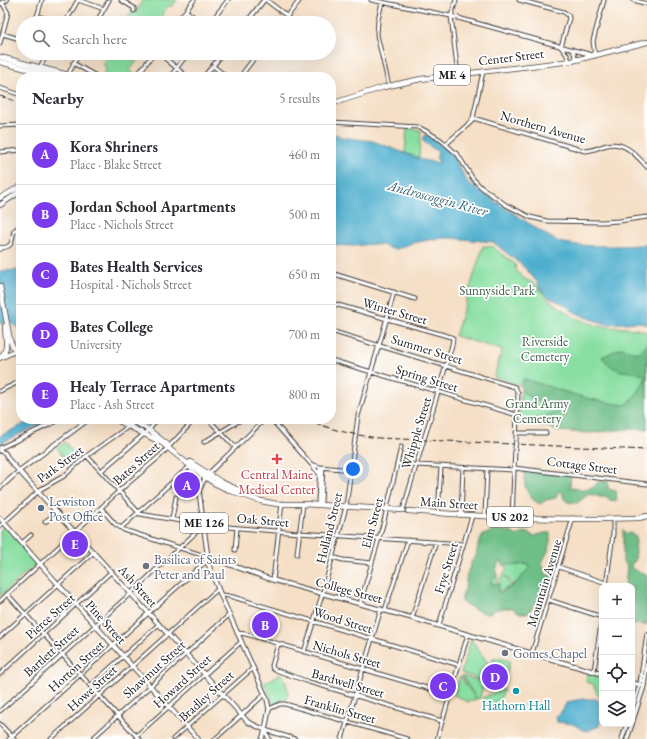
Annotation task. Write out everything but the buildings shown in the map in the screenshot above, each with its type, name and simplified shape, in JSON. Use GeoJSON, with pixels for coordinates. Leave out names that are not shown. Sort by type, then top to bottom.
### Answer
{"type":"FeatureCollection","features":[{"type":"Feature","properties":{"kind":"highway","name":"Center Street"},"geometry":{"type":"LineString","coordinates":[[336,102],[389,86],[421,79],[576,60],[647,42]]}},
{"type":"Feature","properties":{"kind":"highway"},"geometry":{"type":"LineString","coordinates":[[0,56],[46,72]]}},
{"type":"Feature","properties":{"kind":"highway"},"geometry":{"type":"LineString","coordinates":[[0,62],[54,72]]}},
{"type":"Feature","properties":{"kind":"highway"},"geometry":{"type":"LineString","coordinates":[[0,198],[16,189]]}},
{"type":"Feature","properties":{"kind":"highway"},"geometry":{"type":"LineString","coordinates":[[0,205],[16,195]]}},
{"type":"Feature","properties":{"kind":"highway"},"geometry":{"type":"LineString","coordinates":[[0,286],[6,318],[6,349],[0,358]]}},
{"type":"Feature","properties":{"kind":"highway"},"geometry":{"type":"LineString","coordinates":[[0,358],[15,351],[6,330]]}},
{"type":"Feature","properties":{"kind":"highway","name":"Main Street"},"geometry":{"type":"LineString","coordinates":[[125,424],[169,447],[204,474]]}},
{"type":"Feature","properties":{"kind":"highway","name":"Main Street"},"geometry":{"type":"LineString","coordinates":[[138,424],[149,430],[190,466],[227,489],[267,503],[405,510],[512,518],[613,519],[639,518],[647,516]]}},
{"type":"Feature","properties":{"kind":"highway","name":"Main Street"},"geometry":{"type":"LineString","coordinates":[[639,518],[647,520]]}},
{"type":"Feature","properties":{"kind":"main road"},"geometry":{"type":"LineString","coordinates":[[252,16],[265,0]]}},
{"type":"Feature","properties":{"kind":"main road"},"geometry":{"type":"LineString","coordinates":[[208,72],[218,60]]}},
{"type":"Feature","properties":{"kind":"main road"},"geometry":{"type":"LineString","coordinates":[[0,449],[51,424]]}},
{"type":"Feature","properties":{"kind":"main road"},"geometry":{"type":"LineString","coordinates":[[0,488],[19,471],[82,424]]}},
{"type":"Feature","properties":{"kind":"main road","name":"Ash Street"},"geometry":{"type":"LineString","coordinates":[[0,449],[241,715],[250,724],[265,730]]}},
{"type":"Feature","properties":{"kind":"main road"},"geometry":{"type":"LineString","coordinates":[[190,466],[199,489]]}},
{"type":"Feature","properties":{"kind":"main road"},"geometry":{"type":"LineString","coordinates":[[199,489],[198,481],[204,474]]}},
{"type":"Feature","properties":{"kind":"main road","name":"ME 126"},"geometry":{"type":"LineString","coordinates":[[199,489],[209,566],[229,615],[265,694],[269,709],[265,730]]}},
{"type":"Feature","properties":{"kind":"main road","name":"Pine Street"},"geometry":{"type":"LineString","coordinates":[[0,518],[113,646],[198,739]]}},
{"type":"Feature","properties":{"kind":"main road","name":"College Street"},"geometry":{"type":"LineString","coordinates":[[208,557],[272,580],[385,610],[599,673]]}},
{"type":"Feature","properties":{"kind":"main road"},"geometry":{"type":"LineString","coordinates":[[635,703],[643,686],[647,635]]}},
{"type":"Feature","properties":{"kind":"main road"},"geometry":{"type":"LineString","coordinates":[[635,714],[643,686],[647,664]]}},
{"type":"Feature","properties":{"kind":"main road"},"geometry":{"type":"LineString","coordinates":[[622,739],[626,727]]}},
{"type":"Feature","properties":{"kind":"main road"},"geometry":{"type":"LineString","coordinates":[[627,739],[631,727]]}},
{"type":"Feature","properties":{"kind":"main road"},"geometry":{"type":"LineString","coordinates":[[265,730],[269,739]]}},
{"type":"Feature","properties":{"kind":"street"},"geometry":{"type":"LineString","coordinates":[[0,43],[8,14],[1,3],[7,0]]}},
{"type":"Feature","properties":{"kind":"street"},"geometry":{"type":"LineString","coordinates":[[37,16],[42,0]]}},
{"type":"Feature","properties":{"kind":"street"},"geometry":{"type":"LineString","coordinates":[[69,16],[78,0],[104,9]]}},
{"type":"Feature","properties":{"kind":"street"},"geometry":{"type":"LineString","coordinates":[[100,16],[109,0]]}},
{"type":"Feature","properties":{"kind":"street"},"geometry":{"type":"LineString","coordinates":[[120,0],[134,8],[134,11]]}},
{"type":"Feature","properties":{"kind":"street"},"geometry":{"type":"LineString","coordinates":[[182,16],[194,0]]}},
{"type":"Feature","properties":{"kind":"street"},"geometry":{"type":"LineString","coordinates":[[215,16],[228,0]]}},
{"type":"Feature","properties":{"kind":"street"},"geometry":{"type":"LineString","coordinates":[[265,0],[287,16],[300,0]]}},
{"type":"Feature","properties":{"kind":"street"},"geometry":{"type":"LineString","coordinates":[[371,0],[451,16],[595,56],[593,41],[604,0]]}},
{"type":"Feature","properties":{"kind":"street"},"geometry":{"type":"LineString","coordinates":[[398,5],[400,0]]}},
{"type":"Feature","properties":{"kind":"street"},"geometry":{"type":"LineString","coordinates":[[456,0],[451,16],[458,75]]}},
{"type":"Feature","properties":{"kind":"street"},"geometry":{"type":"LineString","coordinates":[[519,0],[564,12],[568,15],[569,18],[561,47]]}},
{"type":"Feature","properties":{"kind":"street"},"geometry":{"type":"LineString","coordinates":[[633,0],[647,4]]}},
{"type":"Feature","properties":{"kind":"street"},"geometry":{"type":"LineString","coordinates":[[382,2],[378,20],[377,35],[389,86]]}},
{"type":"Feature","properties":{"kind":"street"},"geometry":{"type":"LineString","coordinates":[[186,11],[193,16]]}},
{"type":"Feature","properties":{"kind":"street"},"geometry":{"type":"LineString","coordinates":[[3,34],[16,38]]}},
{"type":"Feature","properties":{"kind":"street"},"geometry":{"type":"LineString","coordinates":[[561,47],[567,55],[569,61]]}},
{"type":"Feature","properties":{"kind":"street"},"geometry":{"type":"LineString","coordinates":[[571,49],[576,60]]}},
{"type":"Feature","properties":{"kind":"street"},"geometry":{"type":"LineString","coordinates":[[37,72],[44,60]]}},
{"type":"Feature","properties":{"kind":"street"},"geometry":{"type":"LineString","coordinates":[[69,72],[75,60]]}},
{"type":"Feature","properties":{"kind":"street"},"geometry":{"type":"LineString","coordinates":[[140,72],[149,60]]}},
{"type":"Feature","properties":{"kind":"street"},"geometry":{"type":"LineString","coordinates":[[167,60],[181,72]]}},
{"type":"Feature","properties":{"kind":"street"},"geometry":{"type":"LineString","coordinates":[[174,72],[183,60]]}},
{"type":"Feature","properties":{"kind":"street"},"geometry":{"type":"LineString","coordinates":[[244,72],[253,60]]}},
{"type":"Feature","properties":{"kind":"street"},"geometry":{"type":"LineString","coordinates":[[73,63],[89,72]]}},
{"type":"Feature","properties":{"kind":"street"},"geometry":{"type":"LineString","coordinates":[[213,66],[221,72]]}},
{"type":"Feature","properties":{"kind":"street"},"geometry":{"type":"LineString","coordinates":[[446,144],[471,122],[483,72]]}},
{"type":"Feature","properties":{"kind":"street"},"geometry":{"type":"LineString","coordinates":[[0,88],[16,93]]}},
{"type":"Feature","properties":{"kind":"street","name":"Northern Avenue"},"geometry":{"type":"LineString","coordinates":[[473,118],[585,151],[596,150],[608,145],[619,144],[631,151],[647,167]]}},
{"type":"Feature","properties":{"kind":"street"},"geometry":{"type":"LineString","coordinates":[[336,122],[418,127],[431,133],[446,144],[460,159],[476,182],[506,204],[530,217],[547,221],[594,222],[619,221],[647,217]]}},
{"type":"Feature","properties":{"kind":"street"},"geometry":{"type":"LineString","coordinates":[[0,126],[16,125]]}},
{"type":"Feature","properties":{"kind":"street"},"geometry":{"type":"LineString","coordinates":[[0,152],[16,150]]}},
{"type":"Feature","properties":{"kind":"street"},"geometry":{"type":"LineString","coordinates":[[0,248],[9,247],[12,243],[14,230],[16,229]]}},
{"type":"Feature","properties":{"kind":"street"},"geometry":{"type":"LineString","coordinates":[[336,275],[415,299]]}},
{"type":"Feature","properties":{"kind":"street","name":"Holland Street"},"geometry":{"type":"LineString","coordinates":[[304,652],[346,507],[358,416],[394,292]]}},
{"type":"Feature","properties":{"kind":"street","name":"Winter Street"},"geometry":{"type":"LineString","coordinates":[[336,304],[453,338]]}},
{"type":"Feature","properties":{"kind":"street","name":"Summer Street"},"geometry":{"type":"LineString","coordinates":[[336,332],[512,385],[517,389],[518,393],[517,415]]}},
{"type":"Feature","properties":{"kind":"street","name":"Whipple Street"},"geometry":{"type":"LineString","coordinates":[[405,510],[416,466],[453,338]]}},
{"type":"Feature","properties":{"kind":"street","name":"Spring Street"},"geometry":{"type":"LineString","coordinates":[[336,361],[517,415]]}},
{"type":"Feature","properties":{"kind":"street"},"geometry":{"type":"LineString","coordinates":[[0,391],[16,383]]}},
{"type":"Feature","properties":{"kind":"street"},"geometry":{"type":"LineString","coordinates":[[512,518],[517,415]]}},
{"type":"Feature","properties":{"kind":"street","name":"Park Street"},"geometry":{"type":"LineString","coordinates":[[0,526],[38,491],[68,473],[79,462],[132,424]]}},
{"type":"Feature","properties":{"kind":"street"},"geometry":{"type":"LineString","coordinates":[[101,472],[149,430],[153,424]]}},
{"type":"Feature","properties":{"kind":"street","name":"Bates Street"},"geometry":{"type":"LineString","coordinates":[[0,600],[169,447],[190,424]]}},
{"type":"Feature","properties":{"kind":"street"},"geometry":{"type":"LineString","coordinates":[[213,424],[235,447]]}},
{"type":"Feature","properties":{"kind":"street"},"geometry":{"type":"LineString","coordinates":[[204,442],[222,433],[235,424]]}},
{"type":"Feature","properties":{"kind":"street"},"geometry":{"type":"LineString","coordinates":[[204,474],[260,424]]}},
{"type":"Feature","properties":{"kind":"street"},"geometry":{"type":"LineString","coordinates":[[276,424],[320,475]]}},
{"type":"Feature","properties":{"kind":"street"},"geometry":{"type":"LineString","coordinates":[[516,433],[546,433]]}},
{"type":"Feature","properties":{"kind":"street","name":"Elm Street"},"geometry":{"type":"LineString","coordinates":[[360,604],[372,563],[401,447]]}},
{"type":"Feature","properties":{"kind":"street"},"geometry":{"type":"LineString","coordinates":[[87,456],[139,512]]}},
{"type":"Feature","properties":{"kind":"street"},"geometry":{"type":"LineString","coordinates":[[312,464],[321,467],[342,469]]}},
{"type":"Feature","properties":{"kind":"street","name":"Cottage Street"},"geometry":{"type":"LineString","coordinates":[[397,464],[488,470],[514,469],[647,484]]}},
{"type":"Feature","properties":{"kind":"street"},"geometry":{"type":"LineString","coordinates":[[121,528],[190,466]]}},
{"type":"Feature","properties":{"kind":"street"},"geometry":{"type":"LineString","coordinates":[[320,505],[318,501],[321,467]]}},
{"type":"Feature","properties":{"kind":"street"},"geometry":{"type":"LineString","coordinates":[[320,505],[321,467]]}},
{"type":"Feature","properties":{"kind":"street"},"geometry":{"type":"LineString","coordinates":[[438,513],[441,467]]}},
{"type":"Feature","properties":{"kind":"street"},"geometry":{"type":"LineString","coordinates":[[461,515],[463,468]]}},
{"type":"Feature","properties":{"kind":"street"},"geometry":{"type":"LineString","coordinates":[[485,516],[488,470]]}},
{"type":"Feature","properties":{"kind":"street"},"geometry":{"type":"LineString","coordinates":[[172,519],[176,497]]}},
{"type":"Feature","properties":{"kind":"street"},"geometry":{"type":"LineString","coordinates":[[272,580],[282,503]]}},
{"type":"Feature","properties":{"kind":"street"},"geometry":{"type":"LineString","coordinates":[[297,554],[303,504]]}},
{"type":"Feature","properties":{"kind":"street","name":"College Street"},"geometry":{"type":"LineString","coordinates":[[101,508],[121,528],[208,557]]}},
{"type":"Feature","properties":{"kind":"street"},"geometry":{"type":"LineString","coordinates":[[45,522],[57,512]]}},
{"type":"Feature","properties":{"kind":"street","name":"Oak Street"},"geometry":{"type":"LineString","coordinates":[[139,512],[140,514],[204,525],[463,544]]}},
{"type":"Feature","properties":{"kind":"street","name":"Frye Street"},"geometry":{"type":"LineString","coordinates":[[439,626],[472,516]]}},
{"type":"Feature","properties":{"kind":"street","name":"Mountain Avenue"},"geometry":{"type":"LineString","coordinates":[[532,653],[574,518]]}},
{"type":"Feature","properties":{"kind":"street"},"geometry":{"type":"LineString","coordinates":[[606,583],[612,540],[613,519]]}},
{"type":"Feature","properties":{"kind":"street","name":"Bartlett Street"},"geometry":{"type":"LineString","coordinates":[[0,711],[204,525]]}},
{"type":"Feature","properties":{"kind":"street"},"geometry":{"type":"LineString","coordinates":[[235,550],[237,528]]}},
{"type":"Feature","properties":{"kind":"street"},"geometry":{"type":"LineString","coordinates":[[22,543],[31,534]]}},
{"type":"Feature","properties":{"kind":"street"},"geometry":{"type":"LineString","coordinates":[[385,610],[408,540]]}},
{"type":"Feature","properties":{"kind":"street"},"geometry":{"type":"LineString","coordinates":[[412,618],[436,542]]}},
{"type":"Feature","properties":{"kind":"street"},"geometry":{"type":"LineString","coordinates":[[0,637],[94,552]]}},
{"type":"Feature","properties":{"kind":"street","name":"Horton Street"},"geometry":{"type":"LineString","coordinates":[[12,738],[205,562],[208,557]]}},
{"type":"Feature","properties":{"kind":"street"},"geometry":{"type":"LineString","coordinates":[[332,557],[343,560],[372,563]]}},
{"type":"Feature","properties":{"kind":"street"},"geometry":{"type":"LineString","coordinates":[[559,567],[603,583]]}},
{"type":"Feature","properties":{"kind":"street","name":"Pierce Street"},"geometry":{"type":"LineString","coordinates":[[0,674],[77,605],[112,571]]}},
{"type":"Feature","properties":{"kind":"street","name":"Howe Street"},"geometry":{"type":"LineString","coordinates":[[51,739],[218,589]]}},
{"type":"Feature","properties":{"kind":"street"},"geometry":{"type":"LineString","coordinates":[[8,594],[139,739]]}},
{"type":"Feature","properties":{"kind":"street","name":"Wood Street"},"geometry":{"type":"LineString","coordinates":[[221,596],[224,595],[233,597],[459,665]]}},
{"type":"Feature","properties":{"kind":"street"},"geometry":{"type":"LineString","coordinates":[[549,600],[599,616]]}},
{"type":"Feature","properties":{"kind":"street"},"geometry":{"type":"LineString","coordinates":[[342,739],[381,609]]}},
{"type":"Feature","properties":{"kind":"street","name":"Shawmut Street"},"geometry":{"type":"LineString","coordinates":[[93,738],[229,615]]}},
{"type":"Feature","properties":{"kind":"street"},"geometry":{"type":"LineString","coordinates":[[594,671],[602,619]]}},
{"type":"Feature","properties":{"kind":"street"},"geometry":{"type":"LineString","coordinates":[[90,686],[159,624]]}},
{"type":"Feature","properties":{"kind":"street","name":"Nichols Street"},"geometry":{"type":"LineString","coordinates":[[237,633],[450,695]]}},
{"type":"Feature","properties":{"kind":"street"},"geometry":{"type":"LineString","coordinates":[[437,739],[468,634]]}},
{"type":"Feature","properties":{"kind":"street","name":"Howard Street"},"geometry":{"type":"LineString","coordinates":[[136,736],[241,642]]}},
{"type":"Feature","properties":{"kind":"street","name":"Bardwell Street"},"geometry":{"type":"LineString","coordinates":[[278,644],[272,666],[273,669],[309,682],[442,721]]}},
{"type":"Feature","properties":{"kind":"street","name":"Bradley Street"},"geometry":{"type":"LineString","coordinates":[[174,739],[253,668]]}},
{"type":"Feature","properties":{"kind":"street"},"geometry":{"type":"LineString","coordinates":[[215,739],[265,694]]}},
{"type":"Feature","properties":{"kind":"street","name":"Franklin Street"},"geometry":{"type":"LineString","coordinates":[[269,709],[283,704],[406,739]]}},
{"type":"Feature","properties":{"kind":"street"},"geometry":{"type":"LineString","coordinates":[[0,724],[12,738]]}},
{"type":"Feature","properties":{"kind":"street"},"geometry":{"type":"LineString","coordinates":[[262,739],[265,730],[295,739]]}},
{"type":"Feature","properties":{"kind":"green space"},"geometry":{"type":"Polygon","coordinates":[[[143,0],[177,0],[171,7],[169,5],[162,14],[164,16],[129,16],[132,10],[136,12],[143,0]]]}},
{"type":"Feature","properties":{"kind":"green space"},"geometry":{"type":"Polygon","coordinates":[[[104,60],[138,60],[130,70],[132,72],[104,72],[106,67],[102,64],[104,60]]]}},
{"type":"Feature","properties":{"kind":"green space"},"geometry":{"type":"Polygon","coordinates":[[[407,128],[421,130],[419,158],[405,153],[407,128]]]}},
{"type":"Feature","properties":{"kind":"green space","name":"Riverside Cemetery"},"geometry":{"type":"Polygon","coordinates":[[[483,246],[494,247],[515,264],[516,270],[523,278],[537,285],[549,300],[575,318],[598,326],[636,329],[647,332],[647,412],[521,385],[494,377],[502,350],[455,336],[483,246]]]}},
{"type":"Feature","properties":{"kind":"green space"},"geometry":{"type":"Polygon","coordinates":[[[647,344],[647,429],[627,429],[590,433],[556,431],[549,426],[526,424],[536,418],[563,410],[568,406],[557,402],[542,404],[529,397],[522,391],[520,385],[524,379],[587,398],[626,405],[641,388],[646,376],[618,370],[602,357],[621,348],[638,353],[647,344]]]}},
{"type":"Feature","properties":{"kind":"green space","name":"Grand Army Cemetery"},"geometry":{"type":"Polygon","coordinates":[[[521,390],[572,403],[562,428],[519,424],[521,390]]]}},
{"type":"Feature","properties":{"kind":"green space"},"geometry":{"type":"Polygon","coordinates":[[[65,442],[77,458],[68,464],[57,448],[65,442]]]}},
{"type":"Feature","properties":{"kind":"green space"},"geometry":{"type":"Polygon","coordinates":[[[525,470],[571,475],[570,487],[583,490],[594,487],[598,482],[608,481],[608,489],[616,491],[617,501],[610,500],[607,497],[589,494],[577,503],[568,502],[564,499],[562,491],[558,492],[556,498],[546,500],[540,504],[531,498],[526,490],[525,470]]]}},
{"type":"Feature","properties":{"kind":"green space"},"geometry":{"type":"Polygon","coordinates":[[[4,526],[37,563],[0,596],[0,530],[4,526]]]}},
{"type":"Feature","properties":{"kind":"green space"},"geometry":{"type":"Polygon","coordinates":[[[623,530],[626,534],[630,533],[636,536],[635,561],[631,564],[632,569],[647,575],[647,625],[635,624],[635,583],[625,583],[627,566],[623,562],[623,530]]]}},
{"type":"Feature","properties":{"kind":"green space"},"geometry":{"type":"Polygon","coordinates":[[[493,531],[507,531],[517,536],[522,532],[529,533],[533,536],[543,533],[550,533],[548,551],[541,564],[544,566],[546,575],[555,575],[552,587],[548,588],[541,600],[534,604],[527,613],[519,613],[513,608],[503,608],[486,614],[466,605],[462,601],[467,574],[472,561],[476,556],[478,545],[483,535],[493,531]],[[501,561],[498,564],[496,571],[497,576],[492,579],[492,584],[499,585],[498,591],[500,593],[514,585],[530,567],[530,565],[508,564],[504,566],[501,561]]]}},
{"type":"Feature","properties":{"kind":"green space"},"geometry":{"type":"Polygon","coordinates":[[[508,564],[527,564],[530,565],[530,567],[515,585],[505,576],[510,584],[514,585],[498,592],[497,585],[492,584],[492,579],[497,576],[498,584],[501,584],[500,578],[503,577],[508,564]]]}},
{"type":"Feature","properties":{"kind":"green space"},"geometry":{"type":"Polygon","coordinates":[[[471,639],[490,666],[485,681],[461,673],[471,639]]]}},
{"type":"Feature","properties":{"kind":"green space"},"geometry":{"type":"Polygon","coordinates":[[[497,657],[510,661],[504,684],[492,666],[493,659],[497,657]]]}},
{"type":"Feature","properties":{"kind":"green space"},"geometry":{"type":"Polygon","coordinates":[[[588,673],[599,677],[599,696],[593,684],[586,682],[588,673]]]}},
{"type":"Feature","properties":{"kind":"green space"},"geometry":{"type":"Polygon","coordinates":[[[280,674],[283,674],[288,690],[287,698],[275,704],[273,703],[264,683],[280,674]]]}},
{"type":"Feature","properties":{"kind":"green space"},"geometry":{"type":"Polygon","coordinates":[[[460,676],[476,699],[468,702],[454,695],[460,676]]]}},
{"type":"Feature","properties":{"kind":"green space"},"geometry":{"type":"Polygon","coordinates":[[[462,676],[484,682],[480,698],[477,699],[462,676]]]}},
{"type":"Feature","properties":{"kind":"green space"},"geometry":{"type":"Polygon","coordinates":[[[504,689],[499,700],[489,707],[482,698],[504,689]]]}},
{"type":"Feature","properties":{"kind":"water","name":"Androscoggin River"},"geometry":{"type":"Polygon","coordinates":[[[336,134],[341,137],[373,141],[423,160],[439,163],[436,158],[438,152],[424,142],[423,139],[425,134],[445,147],[453,156],[468,183],[559,242],[578,245],[603,246],[647,244],[647,325],[639,322],[607,324],[574,312],[564,304],[548,297],[524,267],[493,242],[440,238],[412,243],[397,249],[372,244],[354,246],[336,245],[336,134]]]}},
{"type":"Feature","properties":{"kind":"water"},"geometry":{"type":"Polygon","coordinates":[[[16,270],[16,327],[10,321],[0,324],[0,271],[16,270]]]}},
{"type":"Feature","properties":{"kind":"water"},"geometry":{"type":"Polygon","coordinates":[[[24,424],[40,424],[0,444],[0,436],[24,424]]]}},
{"type":"Feature","properties":{"kind":"water"},"geometry":{"type":"Polygon","coordinates":[[[581,699],[596,699],[599,701],[599,726],[587,731],[573,724],[557,722],[556,716],[560,714],[567,702],[581,699]]]}},
{"type":"Feature","properties":{"kind":"railway"},"geometry":{"type":"LineString","coordinates":[[0,96],[16,101]]}},
{"type":"Feature","properties":{"kind":"railway"},"geometry":{"type":"LineString","coordinates":[[319,424],[342,432],[379,438],[647,450]]}},
{"type":"Feature","properties":{"kind":"place","name":"Central Maine Medical Center"},"geometry":{"type":"Point","coordinates":[277,459]}},
{"type":"Feature","properties":{"kind":"place","name":"Kora Shriners"},"geometry":{"type":"Point","coordinates":[187,485]}},
{"type":"Feature","properties":{"kind":"place","name":"Lewiston Post Office"},"geometry":{"type":"Point","coordinates":[41,508]}},
{"type":"Feature","properties":{"kind":"place","name":"Healy Terrace Apartments"},"geometry":{"type":"Point","coordinates":[75,544]}},
{"type":"Feature","properties":{"kind":"place","name":"Basilica of Saints Peter and Paul"},"geometry":{"type":"Point","coordinates":[146,566]}},
{"type":"Feature","properties":{"kind":"place","name":"Jordan School Apartments"},"geometry":{"type":"Point","coordinates":[265,625]}},
{"type":"Feature","properties":{"kind":"place","name":"Gomes Chapel"},"geometry":{"type":"Point","coordinates":[505,653]}},
{"type":"Feature","properties":{"kind":"place","name":"Bates College"},"geometry":{"type":"Point","coordinates":[495,677]}},
{"type":"Feature","properties":{"kind":"place","name":"Bates Health Services"},"geometry":{"type":"Point","coordinates":[443,686]}},
{"type":"Feature","properties":{"kind":"place","name":"Hathorn Hall"},"geometry":{"type":"Point","coordinates":[516,691]}},
{"type":"Feature","properties":{"kind":"park label","name":"Sunnyside Park"},"geometry":{"type":"Point","coordinates":[497,290]}}]}
